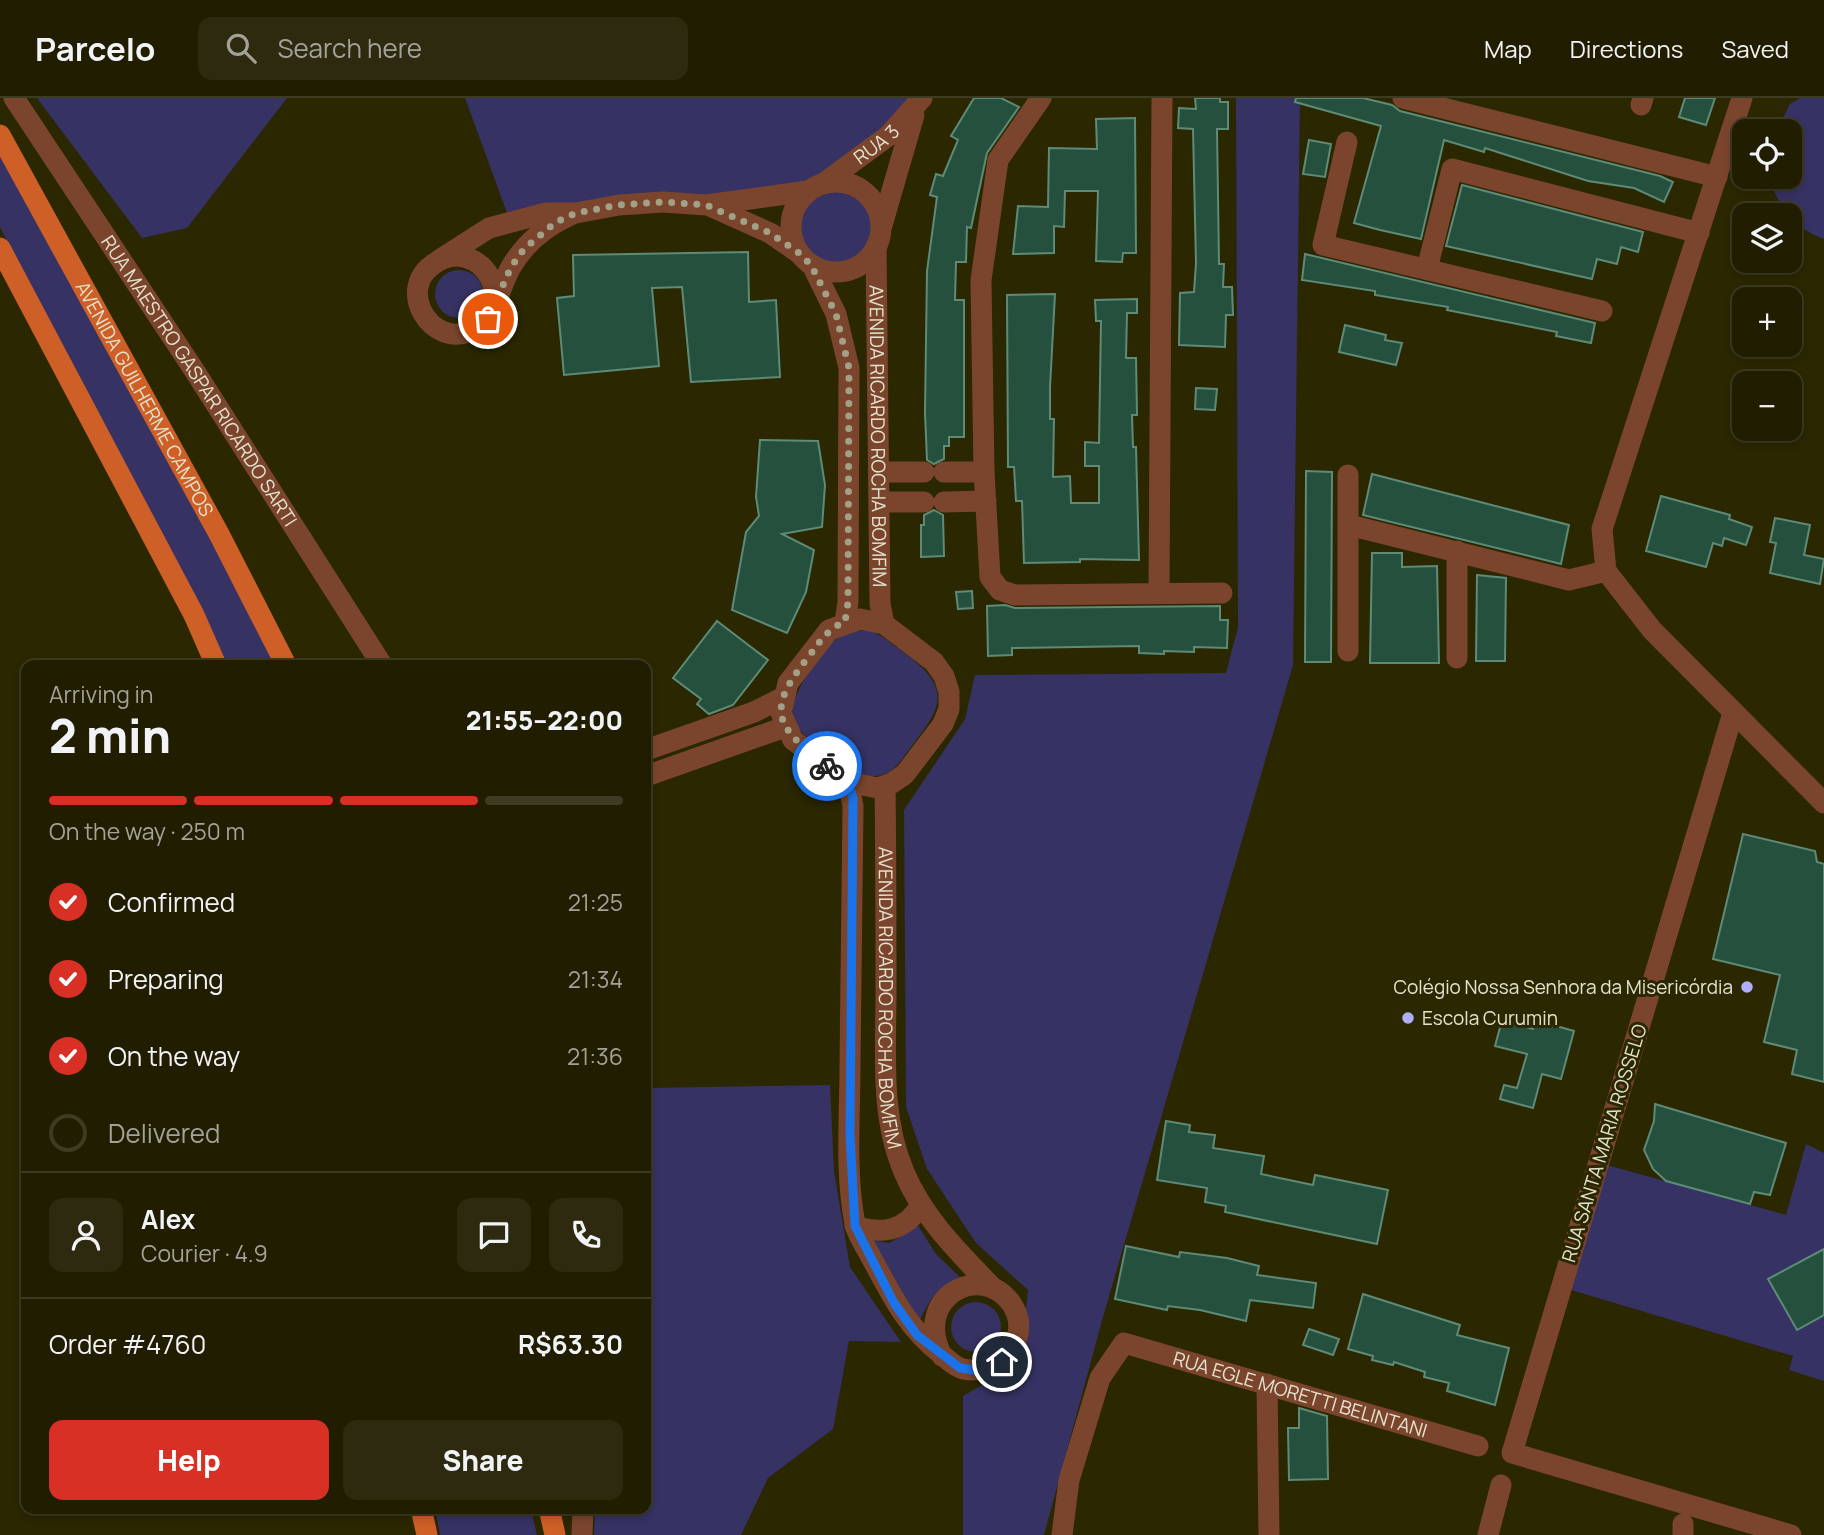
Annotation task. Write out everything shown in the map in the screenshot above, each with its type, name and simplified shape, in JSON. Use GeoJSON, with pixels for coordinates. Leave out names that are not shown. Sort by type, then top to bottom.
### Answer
{"type":"FeatureCollection","features":[{"type":"Feature","properties":{"kind":"main road","name":"AVENIDA GUILHERME CAMPOS"},"geometry":{"type":"LineString","coordinates":[[0,135],[219,534],[283,660]]}},
{"type":"Feature","properties":{"kind":"main road"},"geometry":{"type":"LineString","coordinates":[[0,248],[172,571],[214,660]]}},
{"type":"Feature","properties":{"kind":"main road"},"geometry":{"type":"LineString","coordinates":[[422,1514],[427,1535]]}},
{"type":"Feature","properties":{"kind":"main road"},"geometry":{"type":"LineString","coordinates":[[550,1514],[555,1535]]}},
{"type":"Feature","properties":{"kind":"street","name":"RUA MAESTRO GASPAR RICARDO SARTI"},"geometry":{"type":"LineString","coordinates":[[14,98],[196,373],[379,660]]}},
{"type":"Feature","properties":{"kind":"street"},"geometry":{"type":"LineString","coordinates":[[1041,98],[998,160],[981,280],[984,472],[990,578],[1000,590],[1015,596],[1222,593]]}},
{"type":"Feature","properties":{"kind":"street"},"geometry":{"type":"LineString","coordinates":[[1159,592],[1162,98]]}},
{"type":"Feature","properties":{"kind":"street"},"geometry":{"type":"LineString","coordinates":[[1403,98],[1717,177]]}},
{"type":"Feature","properties":{"kind":"street"},"geometry":{"type":"LineString","coordinates":[[1742,98],[1602,529],[1606,571],[1652,631],[1824,803]]}},
{"type":"Feature","properties":{"kind":"street","name":"RUA 3"},"geometry":{"type":"LineString","coordinates":[[816,187],[888,136],[919,102]]}},
{"type":"Feature","properties":{"kind":"street","name":"AVENIDA RICARDO ROCHA BOMFIM"},"geometry":{"type":"LineString","coordinates":[[884,624],[880,604],[879,239],[902,148],[919,102]]}},
{"type":"Feature","properties":{"kind":"street"},"geometry":{"type":"LineString","coordinates":[[1347,142],[1322,245],[1602,311]]}},
{"type":"Feature","properties":{"kind":"street"},"geometry":{"type":"LineString","coordinates":[[1427,269],[1452,169],[1699,233]]}},
{"type":"Feature","properties":{"kind":"street"},"geometry":{"type":"LineString","coordinates":[[576,213],[556,222],[524,249],[511,267],[488,319],[466,333],[445,333],[431,325],[421,313],[417,298],[419,283],[427,269],[489,228],[546,213],[576,213],[630,204],[706,205],[816,187],[850,185],[871,198],[879,214],[879,239],[855,268],[841,272],[805,259],[791,238],[791,220],[797,204],[816,187]]}},
{"type":"Feature","properties":{"kind":"street","name":"AVENIDA RICARDO ROCHA BOMFIM"},"geometry":{"type":"LineString","coordinates":[[706,205],[770,233],[805,259],[836,314],[849,368],[848,602],[845,622]]}},
{"type":"Feature","properties":{"kind":"street"},"geometry":{"type":"LineString","coordinates":[[439,260],[460,256],[480,263],[490,273],[496,287],[496,301]]}},
{"type":"Feature","properties":{"kind":"street"},"geometry":{"type":"LineString","coordinates":[[880,472],[984,472]]}},
{"type":"Feature","properties":{"kind":"street"},"geometry":{"type":"LineString","coordinates":[[1348,475],[1348,651]]}},
{"type":"Feature","properties":{"kind":"street"},"geometry":{"type":"LineString","coordinates":[[880,502],[986,501]]}},
{"type":"Feature","properties":{"kind":"street"},"geometry":{"type":"LineString","coordinates":[[1349,525],[1569,580],[1606,571]]}},
{"type":"Feature","properties":{"kind":"street"},"geometry":{"type":"LineString","coordinates":[[1457,551],[1457,658]]}},
{"type":"Feature","properties":{"kind":"street"},"geometry":{"type":"LineString","coordinates":[[860,619],[884,624],[940,668],[948,684],[950,700],[943,724],[905,774],[885,786],[870,788],[848,782],[793,740],[785,727],[782,698],[788,683],[829,630],[845,622],[860,619]]}},
{"type":"Feature","properties":{"kind":"street"},"geometry":{"type":"LineString","coordinates":[[651,748],[754,712],[782,698]]}},
{"type":"Feature","properties":{"kind":"street","name":"RUA SANTA MARIA ROSSELO"},"geometry":{"type":"LineString","coordinates":[[1733,713],[1512,1452],[1791,1535]]}},
{"type":"Feature","properties":{"kind":"street"},"geometry":{"type":"LineString","coordinates":[[651,774],[785,727]]}},
{"type":"Feature","properties":{"kind":"street","name":"AVENIDA RICARDO ROCHA BOMFIM"},"geometry":{"type":"LineString","coordinates":[[848,782],[853,806],[850,1135],[855,1226],[894,1303],[917,1335],[960,1368],[982,1371],[1002,1362],[1015,1345],[1018,1324],[1015,1314],[1011,1304],[950,1244],[921,1205],[904,1173],[894,1145],[888,1106],[885,786]]}},
{"type":"Feature","properties":{"kind":"street"},"geometry":{"type":"LineString","coordinates":[[855,1226],[871,1231],[895,1229],[906,1223],[921,1205]]}},
{"type":"Feature","properties":{"kind":"street"},"geometry":{"type":"LineString","coordinates":[[942,1356],[933,1338],[933,1319],[942,1302],[957,1290],[976,1285],[994,1289]]}},
{"type":"Feature","properties":{"kind":"street","name":"RUA EGLE MORETTI BELINTANI"},"geometry":{"type":"LineString","coordinates":[[1062,1535],[1069,1480],[1100,1378],[1124,1343],[1478,1446]]}},
{"type":"Feature","properties":{"kind":"street"},"geometry":{"type":"LineString","coordinates":[[1267,1384],[1269,1535]]}},
{"type":"Feature","properties":{"kind":"street"},"geometry":{"type":"LineString","coordinates":[[1488,1535],[1501,1485]]}},
{"type":"Feature","properties":{"kind":"street"},"geometry":{"type":"LineString","coordinates":[[582,1535],[583,1514]]}},
{"type":"Feature","properties":{"kind":"shaded area"},"geometry":{"type":"Polygon","coordinates":[[[37,98],[287,98],[187,228],[142,238],[37,98]]]}},
{"type":"Feature","properties":{"kind":"shaded area"},"geometry":{"type":"Polygon","coordinates":[[[465,98],[922,98],[824,183],[510,221],[465,98]]]}},
{"type":"Feature","properties":{"kind":"shaded area"},"geometry":{"type":"Polygon","coordinates":[[[1236,98],[1300,98],[1293,665],[1103,1317],[1044,1535],[963,1535],[963,1396],[1020,1363],[1028,1290],[976,1243],[927,1169],[906,1107],[904,810],[965,719],[975,675],[1226,673],[1238,627],[1236,98]]]}},
{"type":"Feature","properties":{"kind":"shaded area"},"geometry":{"type":"Polygon","coordinates":[[[1800,98],[1824,98],[1824,239],[1802,227],[1802,203],[1781,203],[1774,189],[1802,189],[1802,119],[1782,119],[1790,104],[1800,98]]]}},
{"type":"Feature","properties":{"kind":"shaded area"},"geometry":{"type":"Polygon","coordinates":[[[0,153],[277,660],[220,660],[0,227],[0,153]]]}},
{"type":"Feature","properties":{"kind":"shaded area"},"geometry":{"type":"Polygon","coordinates":[[[836,188],[850,191],[863,199],[871,212],[874,226],[871,240],[863,253],[850,261],[836,264],[822,261],[809,253],[801,240],[798,226],[801,212],[809,199],[822,191],[836,188]]]}},
{"type":"Feature","properties":{"kind":"shaded area"},"geometry":{"type":"Polygon","coordinates":[[[459,270],[476,277],[483,294],[476,311],[459,318],[442,311],[435,294],[442,277],[459,270]]]}},
{"type":"Feature","properties":{"kind":"shaded area"},"geometry":{"type":"Polygon","coordinates":[[[867,630],[878,634],[921,667],[931,678],[938,699],[930,721],[900,761],[892,770],[876,776],[858,774],[848,768],[804,734],[793,716],[793,707],[801,686],[822,654],[839,637],[867,630]]]}},
{"type":"Feature","properties":{"kind":"shaded area"},"geometry":{"type":"Polygon","coordinates":[[[830,1085],[834,1171],[850,1267],[901,1342],[849,1341],[833,1429],[768,1478],[741,1535],[594,1535],[595,1514],[651,1514],[651,1088],[830,1085]]]}},
{"type":"Feature","properties":{"kind":"shaded area"},"geometry":{"type":"Polygon","coordinates":[[[1806,1144],[1824,1153],[1824,1381],[1789,1370],[1793,1356],[1571,1290],[1607,1165],[1786,1215],[1806,1144]]]}},
{"type":"Feature","properties":{"kind":"shaded area"},"geometry":{"type":"Polygon","coordinates":[[[915,1221],[936,1254],[965,1282],[936,1294],[920,1320],[897,1290],[872,1240],[889,1243],[908,1232],[915,1221]]]}},
{"type":"Feature","properties":{"kind":"shaded area"},"geometry":{"type":"Polygon","coordinates":[[[976,1302],[994,1309],[1001,1327],[994,1345],[976,1352],[958,1345],[951,1327],[958,1309],[976,1302]]]}},
{"type":"Feature","properties":{"kind":"shaded area"},"geometry":{"type":"Polygon","coordinates":[[[436,1514],[532,1514],[537,1535],[440,1535],[436,1514]]]}},
{"type":"Feature","properties":{"kind":"building"},"geometry":{"type":"Polygon","coordinates":[[[974,98],[1001,98],[1019,107],[987,153],[971,228],[967,227],[966,262],[956,262],[955,300],[964,300],[964,437],[949,437],[949,446],[944,446],[944,459],[934,464],[927,460],[925,413],[927,271],[937,197],[930,195],[936,174],[943,176],[958,140],[951,136],[974,98]]]}},
{"type":"Feature","properties":{"kind":"building"},"geometry":{"type":"Polygon","coordinates":[[[1195,98],[1220,98],[1220,102],[1228,102],[1228,129],[1217,129],[1219,264],[1224,264],[1223,287],[1232,287],[1233,315],[1226,315],[1225,347],[1179,345],[1180,293],[1194,292],[1196,263],[1193,129],[1178,128],[1179,108],[1196,109],[1195,98]]]}},
{"type":"Feature","properties":{"kind":"building"},"geometry":{"type":"Polygon","coordinates":[[[1296,98],[1363,98],[1392,105],[1400,111],[1660,176],[1673,182],[1664,202],[1634,188],[1588,181],[1485,148],[1484,152],[1444,140],[1421,239],[1380,230],[1354,223],[1381,126],[1295,102],[1296,98]]]}},
{"type":"Feature","properties":{"kind":"building"},"geometry":{"type":"Polygon","coordinates":[[[1685,98],[1715,98],[1706,125],[1679,117],[1685,98]]]}},
{"type":"Feature","properties":{"kind":"building"},"geometry":{"type":"Polygon","coordinates":[[[1135,118],[1136,253],[1123,253],[1122,262],[1096,261],[1098,191],[1065,191],[1064,227],[1054,226],[1054,253],[1013,254],[1018,206],[1048,207],[1049,148],[1097,149],[1096,119],[1135,118]]]}},
{"type":"Feature","properties":{"kind":"building"},"geometry":{"type":"Polygon","coordinates":[[[1309,140],[1331,144],[1325,177],[1303,174],[1309,140]]]}},
{"type":"Feature","properties":{"kind":"building"},"geometry":{"type":"Polygon","coordinates":[[[1462,185],[1643,232],[1638,252],[1621,247],[1617,264],[1597,259],[1592,279],[1446,246],[1462,185]]]}},
{"type":"Feature","properties":{"kind":"building"},"geometry":{"type":"Polygon","coordinates":[[[748,252],[749,302],[776,300],[780,377],[691,382],[682,287],[652,288],[659,366],[564,375],[557,298],[574,296],[573,255],[748,252]]]}},
{"type":"Feature","properties":{"kind":"building"},"geometry":{"type":"Polygon","coordinates":[[[1305,254],[1595,323],[1591,343],[1556,336],[1557,332],[1447,310],[1448,307],[1375,295],[1375,291],[1302,280],[1305,254]]]}},
{"type":"Feature","properties":{"kind":"building"},"geometry":{"type":"Polygon","coordinates":[[[1055,294],[1050,387],[1050,419],[1054,419],[1053,477],[1070,476],[1071,503],[1099,503],[1099,466],[1085,466],[1085,442],[1099,443],[1101,321],[1096,321],[1095,300],[1137,299],[1137,313],[1127,313],[1126,358],[1136,358],[1137,415],[1132,415],[1133,447],[1136,447],[1139,560],[1080,559],[1080,562],[1024,563],[1022,501],[1016,501],[1014,467],[1008,467],[1007,295],[1055,294]]]}},
{"type":"Feature","properties":{"kind":"building"},"geometry":{"type":"Polygon","coordinates":[[[1345,325],[1386,335],[1385,340],[1402,343],[1396,365],[1339,352],[1345,325]]]}},
{"type":"Feature","properties":{"kind":"building"},"geometry":{"type":"Polygon","coordinates":[[[1196,388],[1217,389],[1215,410],[1195,409],[1196,388]]]}},
{"type":"Feature","properties":{"kind":"building"},"geometry":{"type":"Polygon","coordinates":[[[760,440],[818,441],[825,485],[822,527],[782,534],[814,550],[806,592],[787,633],[732,610],[746,532],[759,516],[756,497],[760,440]]]}},
{"type":"Feature","properties":{"kind":"building"},"geometry":{"type":"Polygon","coordinates":[[[1306,471],[1332,472],[1331,662],[1305,662],[1306,471]]]}},
{"type":"Feature","properties":{"kind":"building"},"geometry":{"type":"Polygon","coordinates":[[[1372,474],[1569,525],[1561,564],[1363,515],[1372,474]]]}},
{"type":"Feature","properties":{"kind":"building"},"geometry":{"type":"Polygon","coordinates":[[[1661,496],[1730,515],[1729,519],[1752,527],[1746,545],[1724,538],[1722,546],[1713,543],[1706,567],[1646,551],[1661,496]]]}},
{"type":"Feature","properties":{"kind":"building"},"geometry":{"type":"Polygon","coordinates":[[[934,510],[943,515],[944,556],[921,557],[921,525],[924,525],[924,515],[934,510]]]}},
{"type":"Feature","properties":{"kind":"building"},"geometry":{"type":"Polygon","coordinates":[[[1775,518],[1810,525],[1804,555],[1824,559],[1820,584],[1770,573],[1776,543],[1770,542],[1775,518]]]}},
{"type":"Feature","properties":{"kind":"building"},"geometry":{"type":"Polygon","coordinates":[[[1372,553],[1402,553],[1402,567],[1437,566],[1439,663],[1370,663],[1372,553]]]}},
{"type":"Feature","properties":{"kind":"building"},"geometry":{"type":"Polygon","coordinates":[[[1477,575],[1506,578],[1505,661],[1476,661],[1477,575]]]}},
{"type":"Feature","properties":{"kind":"building"},"geometry":{"type":"Polygon","coordinates":[[[972,591],[973,608],[958,609],[956,592],[972,591]]]}},
{"type":"Feature","properties":{"kind":"building"},"geometry":{"type":"Polygon","coordinates":[[[1005,605],[1015,608],[1220,606],[1220,620],[1228,620],[1227,648],[1194,647],[1194,652],[1164,651],[1164,654],[1139,653],[1139,646],[1012,648],[1012,655],[988,656],[987,606],[1005,605]]]}},
{"type":"Feature","properties":{"kind":"building"},"geometry":{"type":"Polygon","coordinates":[[[717,621],[768,660],[733,705],[709,714],[697,704],[701,699],[673,678],[717,621]]]}},
{"type":"Feature","properties":{"kind":"building"},"geometry":{"type":"Polygon","coordinates":[[[1743,834],[1815,851],[1817,862],[1824,864],[1824,1082],[1792,1074],[1797,1050],[1764,1042],[1780,975],[1713,959],[1743,834]]]}},
{"type":"Feature","properties":{"kind":"building"},"geometry":{"type":"Polygon","coordinates":[[[1502,1020],[1533,1029],[1535,1020],[1574,1031],[1561,1079],[1542,1074],[1533,1108],[1500,1099],[1504,1085],[1517,1088],[1527,1054],[1495,1046],[1502,1020]]]}},
{"type":"Feature","properties":{"kind":"building"},"geometry":{"type":"Polygon","coordinates":[[[1655,1104],[1786,1143],[1770,1195],[1754,1192],[1750,1204],[1666,1181],[1653,1169],[1644,1150],[1654,1121],[1655,1104]]]}},
{"type":"Feature","properties":{"kind":"building"},"geometry":{"type":"Polygon","coordinates":[[[1166,1121],[1190,1125],[1189,1132],[1215,1135],[1213,1148],[1264,1156],[1261,1174],[1313,1185],[1315,1175],[1388,1190],[1377,1244],[1225,1212],[1226,1206],[1205,1202],[1207,1188],[1157,1180],[1166,1121]]]}},
{"type":"Feature","properties":{"kind":"building"},"geometry":{"type":"Polygon","coordinates":[[[1126,1246],[1179,1257],[1180,1252],[1227,1258],[1259,1266],[1257,1275],[1316,1283],[1313,1308],[1250,1300],[1246,1321],[1200,1310],[1168,1306],[1167,1310],[1115,1299],[1126,1246]]]}},
{"type":"Feature","properties":{"kind":"building"},"geometry":{"type":"Polygon","coordinates":[[[1824,1249],[1824,1315],[1797,1330],[1768,1279],[1824,1249]]]}},
{"type":"Feature","properties":{"kind":"building"},"geometry":{"type":"Polygon","coordinates":[[[1363,1294],[1460,1325],[1457,1335],[1509,1348],[1495,1405],[1447,1391],[1449,1383],[1424,1377],[1425,1372],[1394,1362],[1393,1365],[1372,1360],[1373,1356],[1348,1349],[1363,1294]]]}},
{"type":"Feature","properties":{"kind":"building"},"geometry":{"type":"Polygon","coordinates":[[[1309,1329],[1339,1339],[1333,1355],[1303,1345],[1309,1329]]]}},
{"type":"Feature","properties":{"kind":"building"},"geometry":{"type":"Polygon","coordinates":[[[1299,1408],[1327,1416],[1328,1479],[1289,1480],[1288,1428],[1299,1428],[1299,1408]]]}},
{"type":"Feature","properties":{"kind":"way so far"},"geometry":{"type":"LineString","coordinates":[[488,319],[511,267],[538,234],[576,213],[619,205],[663,202],[706,205],[739,217],[770,233],[811,265],[836,314],[849,368],[848,602],[845,622],[829,630],[788,683],[781,705],[785,727],[793,740],[827,766]]}},
{"type":"Feature","properties":{"kind":"place","name":"Colégio Nossa Senhora da Misericórdia"},"geometry":{"type":"Point","coordinates":[1747,987]}},
{"type":"Feature","properties":{"kind":"place","name":"Escola Curumin"},"geometry":{"type":"Point","coordinates":[1408,1018]}},
{"type":"Feature","properties":{"kind":"route"},"geometry":{"type":"LineString","coordinates":[[827,766],[848,782],[853,798],[850,1135],[855,1226],[894,1303],[917,1335],[960,1368],[982,1371],[1002,1362]]}}]}
